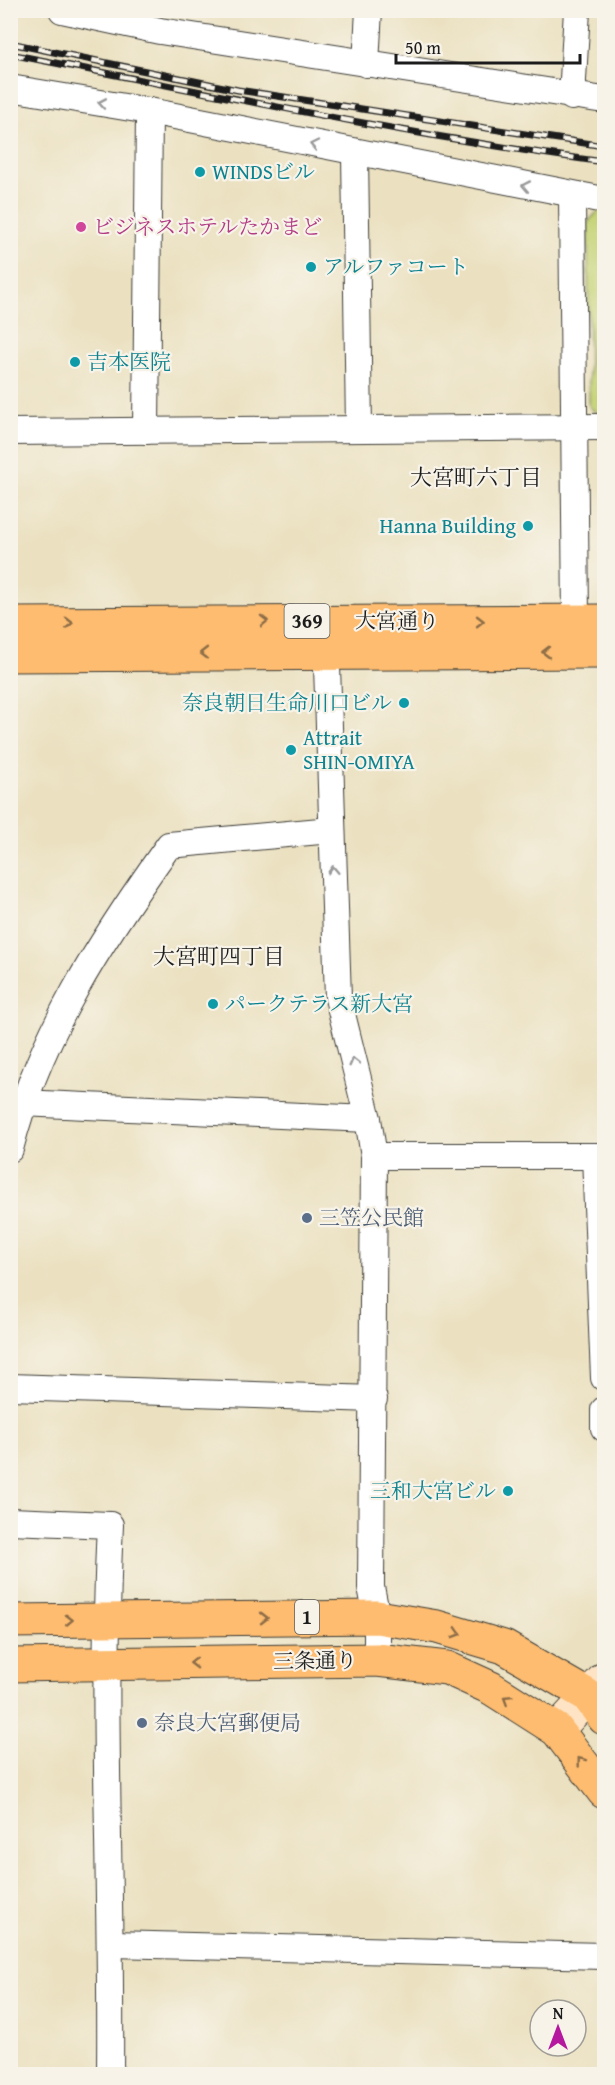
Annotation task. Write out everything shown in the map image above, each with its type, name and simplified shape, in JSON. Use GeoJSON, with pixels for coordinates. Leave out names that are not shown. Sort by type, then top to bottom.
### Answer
{"type":"FeatureCollection","features":[{"type":"Feature","properties":{"kind":"main road","name":"大宮通り"},"geometry":{"type":"LineString","coordinates":[[10,655],[590,621]]}},
{"type":"Feature","properties":{"kind":"main road","name":"大宮通り"},"geometry":{"type":"LineString","coordinates":[[10,624],[326,637],[604,652]]}},
{"type":"Feature","properties":{"kind":"main road","name":"三条通り"},"geometry":{"type":"LineString","coordinates":[[10,1621],[377,1617],[437,1627],[504,1647],[598,1698]]}},
{"type":"Feature","properties":{"kind":"main road","name":"三条通り"},"geometry":{"type":"LineString","coordinates":[[10,1665],[377,1660],[447,1668],[490,1688],[557,1730]]}},
{"type":"Feature","properties":{"kind":"main road","name":"1"},"geometry":{"type":"LineString","coordinates":[[557,1730],[604,1792]]}},
{"type":"Feature","properties":{"kind":"street"},"geometry":{"type":"LineString","coordinates":[[62,10],[160,21],[366,64],[572,97],[604,100]]}},
{"type":"Feature","properties":{"kind":"street"},"geometry":{"type":"LineString","coordinates":[[366,64],[369,10]]}},
{"type":"Feature","properties":{"kind":"street"},"geometry":{"type":"LineString","coordinates":[[572,97],[578,10]]}},
{"type":"Feature","properties":{"kind":"street"},"geometry":{"type":"LineString","coordinates":[[10,88],[149,111],[355,154],[604,200]]}},
{"type":"Feature","properties":{"kind":"street"},"geometry":{"type":"LineString","coordinates":[[146,431],[149,111]]}},
{"type":"Feature","properties":{"kind":"street"},"geometry":{"type":"LineString","coordinates":[[355,154],[359,429]]}},
{"type":"Feature","properties":{"kind":"street"},"geometry":{"type":"LineString","coordinates":[[572,195],[575,427],[590,621]]}},
{"type":"Feature","properties":{"kind":"street"},"geometry":{"type":"LineString","coordinates":[[10,432],[604,427]]}},
{"type":"Feature","properties":{"kind":"street"},"geometry":{"type":"LineString","coordinates":[[326,637],[338,998],[368,1119],[374,1156],[371,1587],[377,1617],[377,1660]]}},
{"type":"Feature","properties":{"kind":"street"},"geometry":{"type":"LineString","coordinates":[[10,1149],[22,1103],[58,1018],[113,924],[169,845],[331,830]]}},
{"type":"Feature","properties":{"kind":"street"},"geometry":{"type":"LineString","coordinates":[[22,1103],[368,1119]]}},
{"type":"Feature","properties":{"kind":"street"},"geometry":{"type":"LineString","coordinates":[[374,1156],[600,1156],[604,1378]]}},
{"type":"Feature","properties":{"kind":"street"},"geometry":{"type":"LineString","coordinates":[[10,1387],[374,1400]]}},
{"type":"Feature","properties":{"kind":"street"},"geometry":{"type":"LineString","coordinates":[[604,1410],[604,1428]]}},
{"type":"Feature","properties":{"kind":"street"},"geometry":{"type":"LineString","coordinates":[[10,1521],[110,1525],[108,1619],[112,1944],[110,2074]]}},
{"type":"Feature","properties":{"kind":"street","name":"三条通り"},"geometry":{"type":"LineString","coordinates":[[557,1730],[598,1698]]}},
{"type":"Feature","properties":{"kind":"street"},"geometry":{"type":"LineString","coordinates":[[112,1944],[604,1956]]}},
{"type":"Feature","properties":{"kind":"green space"},"geometry":{"type":"Polygon","coordinates":[[[599,210],[604,211],[604,417],[600,417],[589,406],[588,222],[599,210]]]}},
{"type":"Feature","properties":{"kind":"railway"},"geometry":{"type":"LineString","coordinates":[[10,43],[238,90],[604,146]]}},
{"type":"Feature","properties":{"kind":"railway"},"geometry":{"type":"LineString","coordinates":[[10,54],[381,126],[604,162]]}},
{"type":"Feature","properties":{"kind":"place","name":"WINDSビル"},"geometry":{"type":"Point","coordinates":[200,172]}},
{"type":"Feature","properties":{"kind":"place","name":"ビジネスホテルたかまど"},"geometry":{"type":"Point","coordinates":[81,227]}},
{"type":"Feature","properties":{"kind":"place","name":"アルファコート"},"geometry":{"type":"Point","coordinates":[311,267]}},
{"type":"Feature","properties":{"kind":"place","name":"吉本医院"},"geometry":{"type":"Point","coordinates":[75,362]}},
{"type":"Feature","properties":{"kind":"place","name":"Hanna Building"},"geometry":{"type":"Point","coordinates":[528,526]}},
{"type":"Feature","properties":{"kind":"place","name":"奈良朝日生命川口ビル"},"geometry":{"type":"Point","coordinates":[404,703]}},
{"type":"Feature","properties":{"kind":"place","name":"Attrait SHIN-OMIYA"},"geometry":{"type":"Point","coordinates":[291,750]}},
{"type":"Feature","properties":{"kind":"place","name":"パークテラス新大宮"},"geometry":{"type":"Point","coordinates":[213,1004]}},
{"type":"Feature","properties":{"kind":"place","name":"三笠公民館"},"geometry":{"type":"Point","coordinates":[307,1218]}},
{"type":"Feature","properties":{"kind":"place","name":"三和大宮ビル"},"geometry":{"type":"Point","coordinates":[508,1491]}},
{"type":"Feature","properties":{"kind":"place","name":"奈良大宮郵便局"},"geometry":{"type":"Point","coordinates":[142,1723]}},
{"type":"Feature","properties":{"kind":"district","name":"大宮町六丁目"},"geometry":{"type":"Point","coordinates":[476,477]}},
{"type":"Feature","properties":{"kind":"district","name":"大宮町四丁目"},"geometry":{"type":"Point","coordinates":[219,956]}}]}
